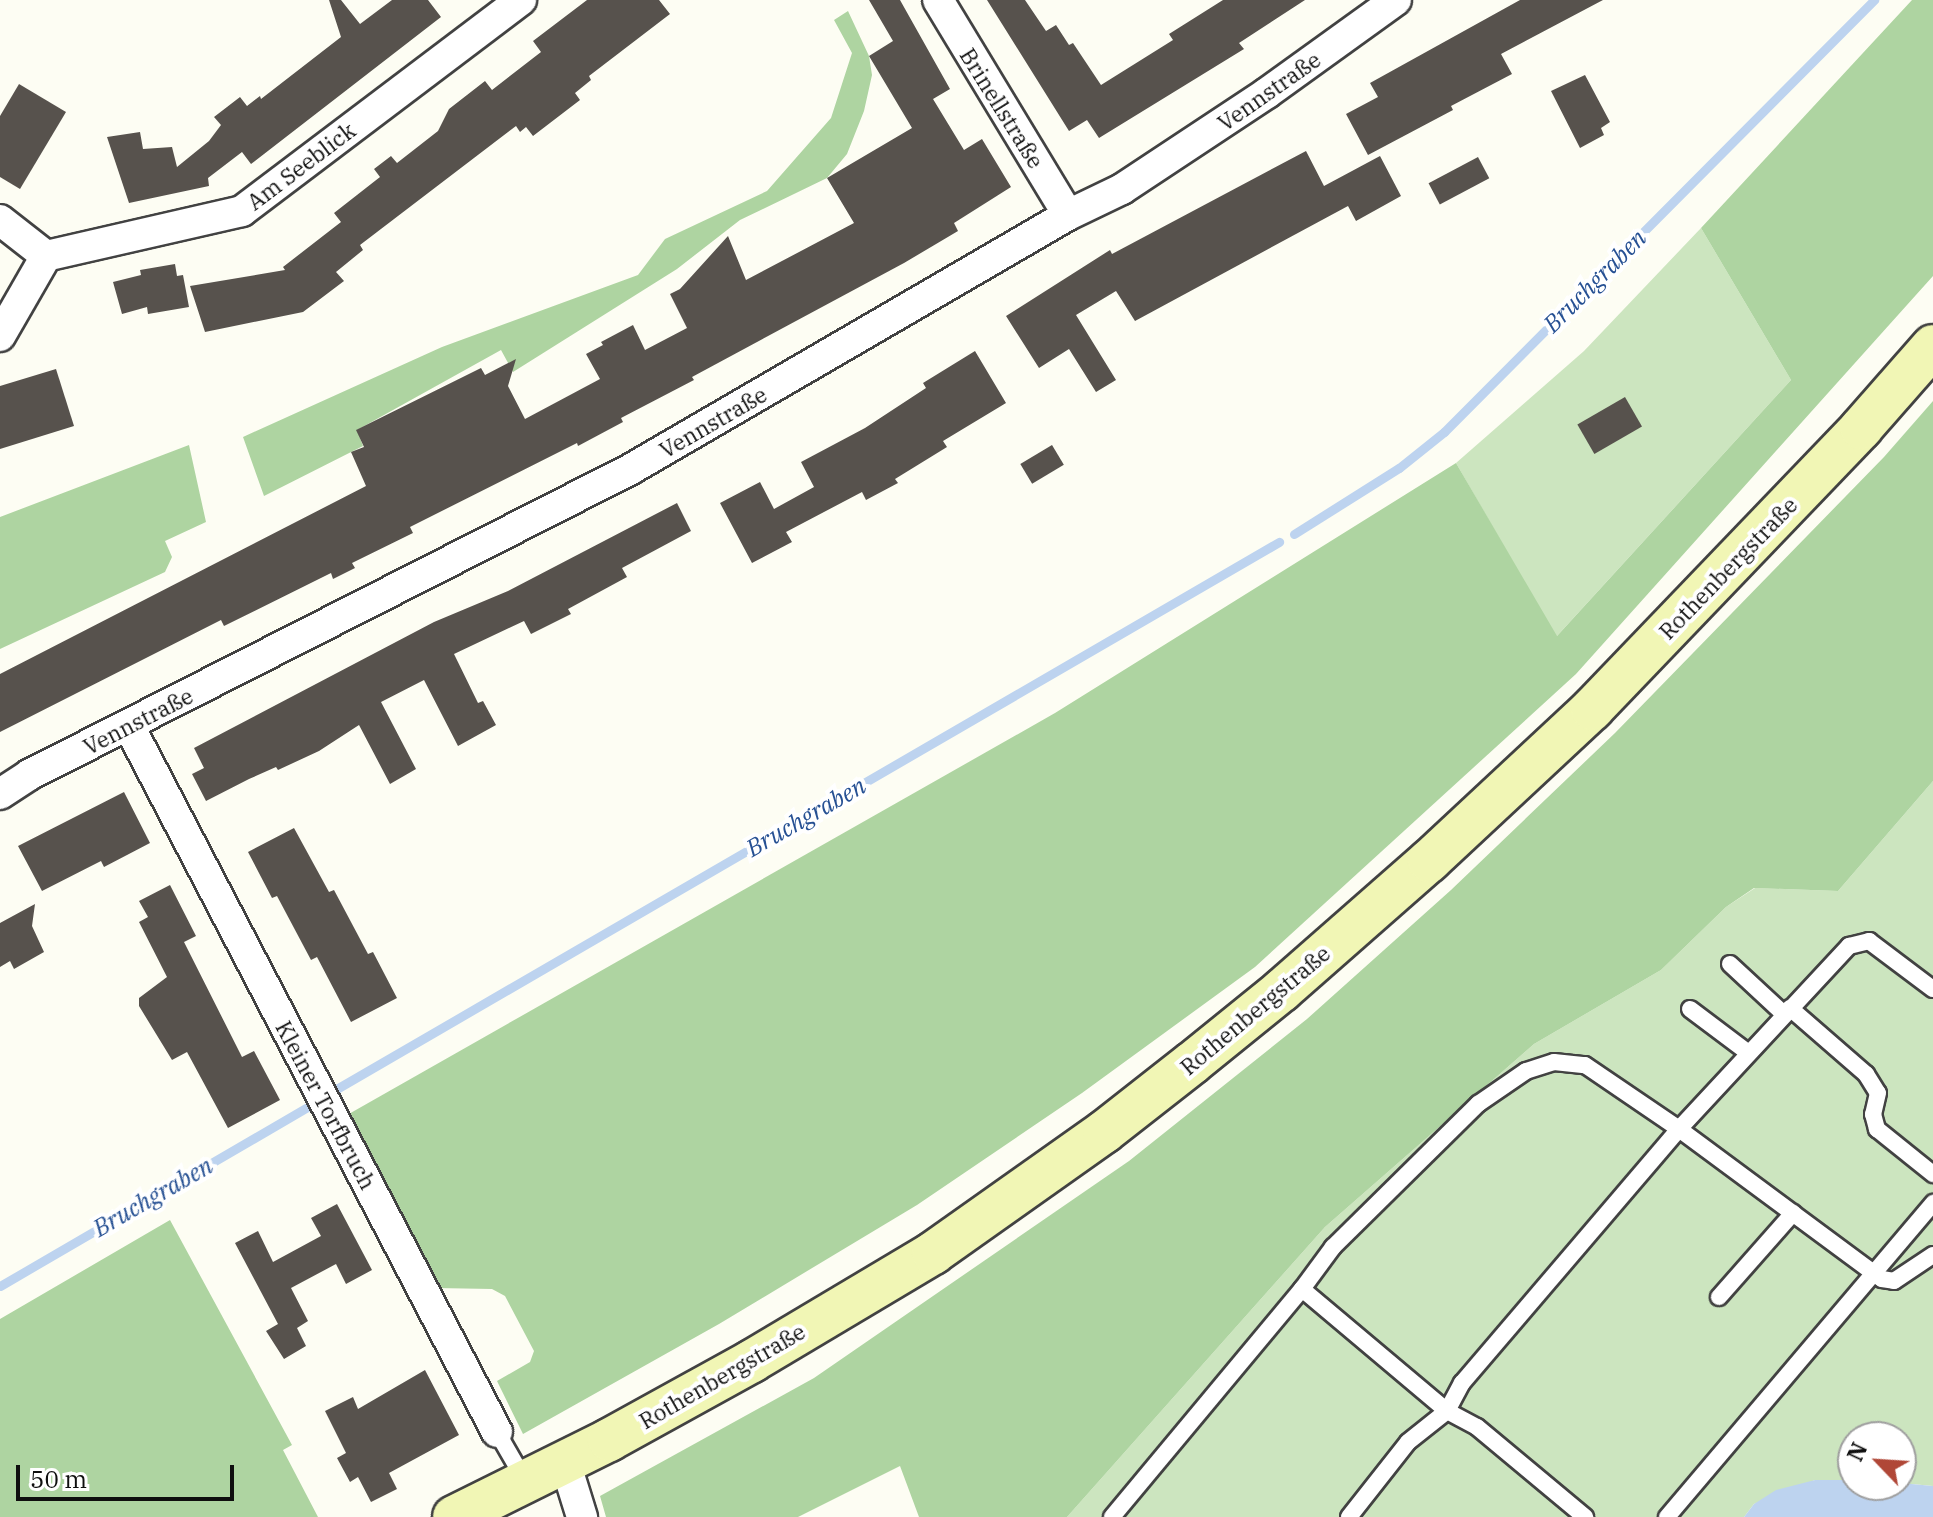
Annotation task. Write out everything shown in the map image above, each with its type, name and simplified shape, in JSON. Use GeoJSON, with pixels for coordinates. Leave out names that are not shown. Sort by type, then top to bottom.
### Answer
{"type":"FeatureCollection","features":[{"type":"Feature","properties":{"kind":"main road","name":"Rothenbergstraße"},"geometry":{"type":"LineString","coordinates":[[454,1517],[565,1462],[752,1361],[933,1253],[1104,1132],[1282,990],[1429,861],[1592,709],[1861,428],[1933,346]]}},
{"type":"Feature","properties":{"kind":"street","name":"Am Seeblick"},"geometry":{"type":"LineString","coordinates":[[46,256],[242,211],[521,0]]}},
{"type":"Feature","properties":{"kind":"street","name":"Brinellstraße"},"geometry":{"type":"LineString","coordinates":[[938,0],[1068,215]]}},
{"type":"Feature","properties":{"kind":"street","name":"Vennstraße"},"geometry":{"type":"LineString","coordinates":[[0,794],[631,469],[1068,215],[1122,189],[1267,93],[1396,0]]}},
{"type":"Feature","properties":{"kind":"street"},"geometry":{"type":"LineString","coordinates":[[0,220],[46,256],[0,336]]}},
{"type":"Feature","properties":{"kind":"street","name":"Kleiner Torfbruch"},"geometry":{"type":"LineString","coordinates":[[129,726],[497,1432]]}},
{"type":"Feature","properties":{"kind":"street"},"geometry":{"type":"LineString","coordinates":[[565,1462],[582,1517]]}},
{"type":"Feature","properties":{"kind":"lane"},"geometry":{"type":"LineString","coordinates":[[1349,1517],[1408,1442],[1447,1411],[1462,1383],[1679,1129],[1747,1052],[1849,946],[1869,941],[1933,989]]}},
{"type":"Feature","properties":{"kind":"lane"},"geometry":{"type":"LineString","coordinates":[[1730,964],[1866,1074],[1878,1093],[1873,1114],[1877,1129],[1933,1174]]}},
{"type":"Feature","properties":{"kind":"lane"},"geometry":{"type":"LineString","coordinates":[[1690,1009],[1747,1052]]}},
{"type":"Feature","properties":{"kind":"lane"},"geometry":{"type":"LineString","coordinates":[[1112,1517],[1302,1289],[1333,1247],[1478,1104],[1526,1071],[1554,1062],[1585,1065],[1679,1129],[1873,1273],[1894,1281],[1933,1255]]}},
{"type":"Feature","properties":{"kind":"lane"},"geometry":{"type":"LineString","coordinates":[[1667,1517],[1933,1203]]}},
{"type":"Feature","properties":{"kind":"lane"},"geometry":{"type":"LineString","coordinates":[[1719,1297],[1793,1213]]}},
{"type":"Feature","properties":{"kind":"lane"},"geometry":{"type":"LineString","coordinates":[[1302,1289],[1447,1411],[1477,1427],[1585,1517]]}},
{"type":"Feature","properties":{"kind":"lane","name":"Kleiner Torfbruch"},"geometry":{"type":"LineString","coordinates":[[497,1432],[526,1482]]}},
{"type":"Feature","properties":{"kind":"green space"},"geometry":{"type":"Polygon","coordinates":[[[1912,0],[1933,0],[1933,276],[1576,674],[1255,967],[1082,1093],[917,1205],[719,1324],[523,1434],[497,1381],[530,1362],[534,1351],[505,1296],[492,1289],[436,1288],[340,1119],[1055,713],[1456,463],[1557,636],[1791,380],[1701,228],[1912,0]]]}},
{"type":"Feature","properties":{"kind":"green space"},"geometry":{"type":"Polygon","coordinates":[[[848,11],[869,56],[872,75],[864,111],[847,154],[827,178],[740,220],[677,269],[513,372],[501,350],[357,430],[363,446],[264,496],[243,437],[442,347],[638,275],[665,239],[767,191],[831,118],[852,53],[834,20],[848,11]]]}},
{"type":"Feature","properties":{"kind":"green space"},"geometry":{"type":"Polygon","coordinates":[[[1701,228],[1791,380],[1556,637],[1456,463],[1584,351],[1701,228]]]}},
{"type":"Feature","properties":{"kind":"green space"},"geometry":{"type":"Polygon","coordinates":[[[1933,401],[1933,781],[1838,891],[1754,888],[1726,907],[1661,970],[1534,1044],[1325,1227],[1067,1517],[919,1517],[900,1466],[798,1517],[606,1517],[600,1496],[814,1378],[1129,1161],[1307,1019],[1451,890],[1615,733],[1884,457],[1933,401]]]}},
{"type":"Feature","properties":{"kind":"green space"},"geometry":{"type":"Polygon","coordinates":[[[189,445],[206,522],[165,541],[172,557],[165,572],[0,649],[0,517],[189,445]]]}},
{"type":"Feature","properties":{"kind":"green space"},"geometry":{"type":"Polygon","coordinates":[[[1933,781],[1933,1486],[1917,1484],[1917,1421],[1837,1421],[1837,1480],[1815,1480],[1754,1504],[1744,1517],[1067,1517],[1325,1227],[1534,1044],[1661,970],[1726,907],[1755,888],[1838,891],[1933,781]]]}},
{"type":"Feature","properties":{"kind":"green space"},"geometry":{"type":"Polygon","coordinates":[[[170,1220],[292,1445],[283,1450],[318,1517],[0,1517],[0,1319],[170,1220]]]}},
{"type":"Feature","properties":{"kind":"water"},"geometry":{"type":"Polygon","coordinates":[[[1815,1480],[1837,1480],[1837,1501],[1917,1501],[1917,1484],[1933,1486],[1933,1517],[1744,1517],[1754,1504],[1776,1490],[1815,1480]]]}},
{"type":"Feature","properties":{"kind":"building"},"geometry":{"type":"Polygon","coordinates":[[[329,0],[341,0],[360,24],[392,0],[428,0],[441,17],[251,164],[242,152],[208,178],[209,186],[129,203],[107,137],[140,132],[143,149],[172,147],[177,167],[209,141],[221,125],[214,117],[240,97],[247,106],[260,96],[261,99],[341,37],[329,0]]]}},
{"type":"Feature","properties":{"kind":"building"},"geometry":{"type":"Polygon","coordinates":[[[587,0],[659,0],[670,14],[589,76],[591,80],[575,93],[580,100],[533,136],[526,127],[520,132],[516,126],[360,245],[363,250],[336,272],[344,281],[303,312],[205,332],[190,286],[285,270],[283,267],[341,222],[334,213],[380,177],[374,169],[391,156],[397,163],[438,131],[449,109],[485,81],[492,90],[541,52],[533,41],[587,0]]]}},
{"type":"Feature","properties":{"kind":"building"},"geometry":{"type":"Polygon","coordinates":[[[869,0],[900,0],[950,89],[933,99],[964,150],[982,139],[1011,187],[954,223],[958,231],[904,263],[692,377],[694,380],[621,418],[623,422],[410,527],[413,533],[352,563],[355,568],[333,579],[331,573],[224,626],[221,620],[0,732],[0,674],[366,486],[351,452],[364,447],[356,430],[481,368],[485,375],[516,359],[508,386],[525,419],[600,379],[586,354],[603,345],[601,342],[633,325],[645,350],[687,328],[670,294],[680,289],[728,236],[746,280],[854,223],[827,178],[912,128],[869,56],[893,41],[869,0]]]}},
{"type":"Feature","properties":{"kind":"building"},"geometry":{"type":"Polygon","coordinates":[[[987,0],[1025,0],[1046,31],[1056,25],[1069,45],[1073,43],[1101,85],[1173,40],[1169,34],[1223,0],[1305,0],[1239,43],[1244,49],[1099,138],[1087,120],[1069,131],[987,0]]]}},
{"type":"Feature","properties":{"kind":"building"},"geometry":{"type":"Polygon","coordinates":[[[1520,0],[1603,0],[1501,54],[1512,74],[1451,106],[1453,110],[1368,155],[1346,114],[1378,97],[1370,83],[1520,0]]]}},
{"type":"Feature","properties":{"kind":"building"},"geometry":{"type":"Polygon","coordinates":[[[1585,75],[1610,122],[1601,128],[1604,135],[1580,148],[1551,91],[1585,75]]]}},
{"type":"Feature","properties":{"kind":"building"},"geometry":{"type":"Polygon","coordinates":[[[19,84],[66,112],[20,189],[0,177],[0,116],[19,84]]]}},
{"type":"Feature","properties":{"kind":"building"},"geometry":{"type":"Polygon","coordinates":[[[1306,151],[1324,186],[1380,156],[1401,196],[1356,221],[1348,206],[1135,321],[1116,291],[1076,315],[1116,380],[1096,392],[1069,349],[1039,368],[1006,316],[1110,250],[1112,254],[1306,151]]]}},
{"type":"Feature","properties":{"kind":"building"},"geometry":{"type":"Polygon","coordinates":[[[1478,157],[1489,178],[1440,204],[1429,183],[1478,157]]]}},
{"type":"Feature","properties":{"kind":"building"},"geometry":{"type":"Polygon","coordinates":[[[175,264],[177,276],[183,275],[189,307],[148,314],[147,307],[122,314],[113,282],[141,275],[140,270],[175,264]]]}},
{"type":"Feature","properties":{"kind":"building"},"geometry":{"type":"Polygon","coordinates":[[[975,351],[1006,403],[943,441],[947,447],[895,479],[898,483],[866,500],[862,492],[786,532],[792,542],[752,563],[720,503],[760,482],[774,509],[814,487],[801,462],[865,428],[926,388],[923,383],[975,351]]]}},
{"type":"Feature","properties":{"kind":"building"},"geometry":{"type":"Polygon","coordinates":[[[56,369],[74,426],[0,449],[0,386],[56,369]]]}},
{"type":"Feature","properties":{"kind":"building"},"geometry":{"type":"Polygon","coordinates":[[[1625,397],[1642,426],[1594,454],[1577,424],[1625,397]]]}},
{"type":"Feature","properties":{"kind":"building"},"geometry":{"type":"Polygon","coordinates":[[[1052,445],[1064,465],[1032,484],[1020,464],[1052,445]]]}},
{"type":"Feature","properties":{"kind":"building"},"geometry":{"type":"Polygon","coordinates":[[[677,503],[691,531],[622,568],[627,577],[568,609],[571,614],[531,634],[524,621],[454,654],[478,703],[483,701],[496,725],[458,746],[424,680],[381,702],[416,769],[390,784],[359,725],[319,751],[278,770],[276,767],[206,801],[192,774],[204,768],[194,748],[434,622],[508,591],[677,503]]]}},
{"type":"Feature","properties":{"kind":"building"},"geometry":{"type":"Polygon","coordinates":[[[124,792],[150,843],[104,867],[101,861],[42,891],[18,846],[124,792]]]}},
{"type":"Feature","properties":{"kind":"building"},"geometry":{"type":"Polygon","coordinates":[[[294,828],[329,892],[334,890],[368,954],[373,952],[397,998],[351,1022],[317,957],[311,960],[277,896],[272,898],[248,852],[294,828]]]}},
{"type":"Feature","properties":{"kind":"building"},"geometry":{"type":"Polygon","coordinates":[[[170,885],[196,936],[184,942],[242,1057],[254,1051],[280,1100],[228,1128],[187,1052],[172,1060],[139,1006],[139,998],[167,977],[139,922],[148,917],[139,901],[170,885]]]}},
{"type":"Feature","properties":{"kind":"building"},"geometry":{"type":"Polygon","coordinates":[[[35,904],[32,926],[44,952],[14,969],[10,961],[0,967],[0,923],[35,904]]]}},
{"type":"Feature","properties":{"kind":"building"},"geometry":{"type":"Polygon","coordinates":[[[337,1204],[372,1270],[346,1284],[336,1264],[291,1288],[308,1321],[297,1328],[306,1346],[284,1359],[266,1331],[278,1324],[235,1243],[258,1231],[273,1262],[321,1236],[311,1218],[337,1204]]]}},
{"type":"Feature","properties":{"kind":"building"},"geometry":{"type":"Polygon","coordinates":[[[425,1370],[459,1435],[389,1473],[397,1489],[371,1502],[358,1477],[350,1482],[337,1458],[346,1453],[325,1411],[353,1397],[358,1409],[425,1370]]]}},
{"type":"Feature","properties":{"kind":"waterway","name":"Bruchgraben"},"geometry":{"type":"LineString","coordinates":[[1294,534],[1399,468],[1444,432],[1874,0]]}},
{"type":"Feature","properties":{"kind":"waterway","name":"Bruchgraben"},"geometry":{"type":"LineString","coordinates":[[333,1091],[1279,542]]}},
{"type":"Feature","properties":{"kind":"waterway","name":"Bruchgraben"},"geometry":{"type":"LineString","coordinates":[[0,1286],[307,1107]]}}]}
